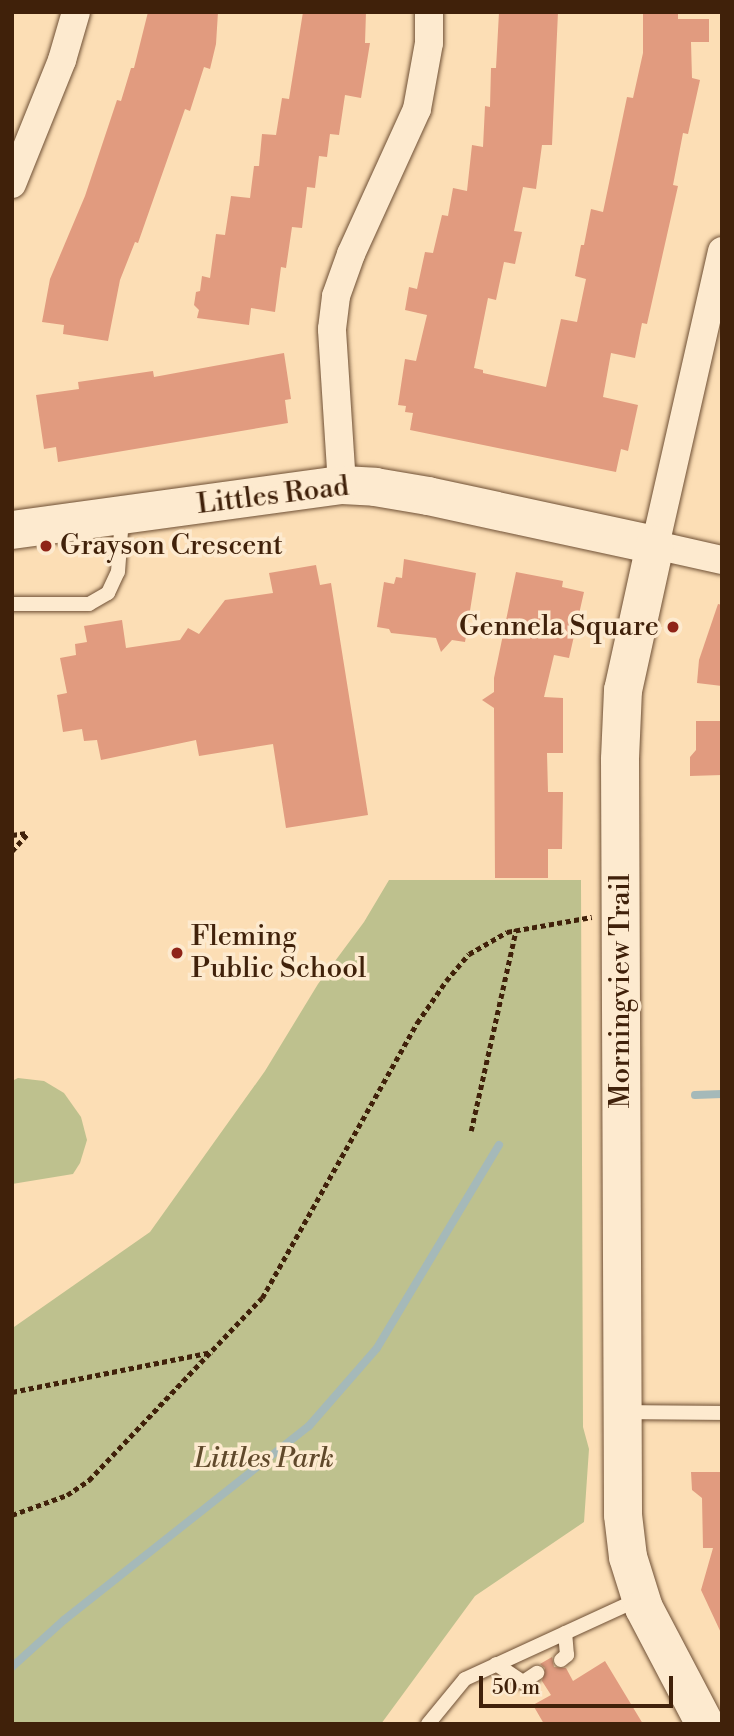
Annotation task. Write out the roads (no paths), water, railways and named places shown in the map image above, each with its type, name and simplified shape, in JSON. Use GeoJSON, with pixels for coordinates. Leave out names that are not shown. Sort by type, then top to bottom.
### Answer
{"type":"FeatureCollection","features":[{"type":"Feature","properties":{"kind":"street"},"geometry":{"type":"LineString","coordinates":[[12,184],[62,60],[76,12]]}},
{"type":"Feature","properties":{"kind":"street"},"geometry":{"type":"LineString","coordinates":[[342,485],[332,329],[336,296],[351,254],[417,109],[429,43],[429,12]]}},
{"type":"Feature","properties":{"kind":"street","name":"Morningview Trail"},"geometry":{"type":"LineString","coordinates":[[705,1724],[654,1632],[640,1598],[623,1523],[620,760],[623,690],[722,251]]}},
{"type":"Feature","properties":{"kind":"street","name":"Littles Road"},"geometry":{"type":"LineString","coordinates":[[12,530],[342,485],[428,496],[655,545]]}},
{"type":"Feature","properties":{"kind":"street"},"geometry":{"type":"LineString","coordinates":[[655,545],[722,560]]}},
{"type":"Feature","properties":{"kind":"lane"},"geometry":{"type":"LineString","coordinates":[[12,604],[89,604],[108,593],[118,572],[122,516]]}},
{"type":"Feature","properties":{"kind":"lane"},"geometry":{"type":"LineString","coordinates":[[622,1412],[722,1413]]}},
{"type":"Feature","properties":{"kind":"lane"},"geometry":{"type":"LineString","coordinates":[[428,1724],[465,1679],[640,1598]]}},
{"type":"Feature","properties":{"kind":"lane"},"geometry":{"type":"LineString","coordinates":[[561,1660],[567,1655],[565,1633]]}},
{"type":"Feature","properties":{"kind":"lane"},"geometry":{"type":"LineString","coordinates":[[496,1664],[523,1682],[537,1673]]}},
{"type":"Feature","properties":{"kind":"waterway"},"geometry":{"type":"LineString","coordinates":[[695,1095],[722,1094]]}},
{"type":"Feature","properties":{"kind":"waterway"},"geometry":{"type":"LineString","coordinates":[[12,1667],[64,1620],[309,1426],[377,1348],[499,1145]]}},
{"type":"Feature","properties":{"kind":"place","name":"Grayson Crescent"},"geometry":{"type":"Point","coordinates":[46,546]}},
{"type":"Feature","properties":{"kind":"place","name":"Gennela Square"},"geometry":{"type":"Point","coordinates":[673,627]}},
{"type":"Feature","properties":{"kind":"place","name":"Fleming Public School"},"geometry":{"type":"Point","coordinates":[177,953]}},
{"type":"Feature","properties":{"kind":"park label","name":"Littles Park"},"geometry":{"type":"Point","coordinates":[264,1459]}}]}
